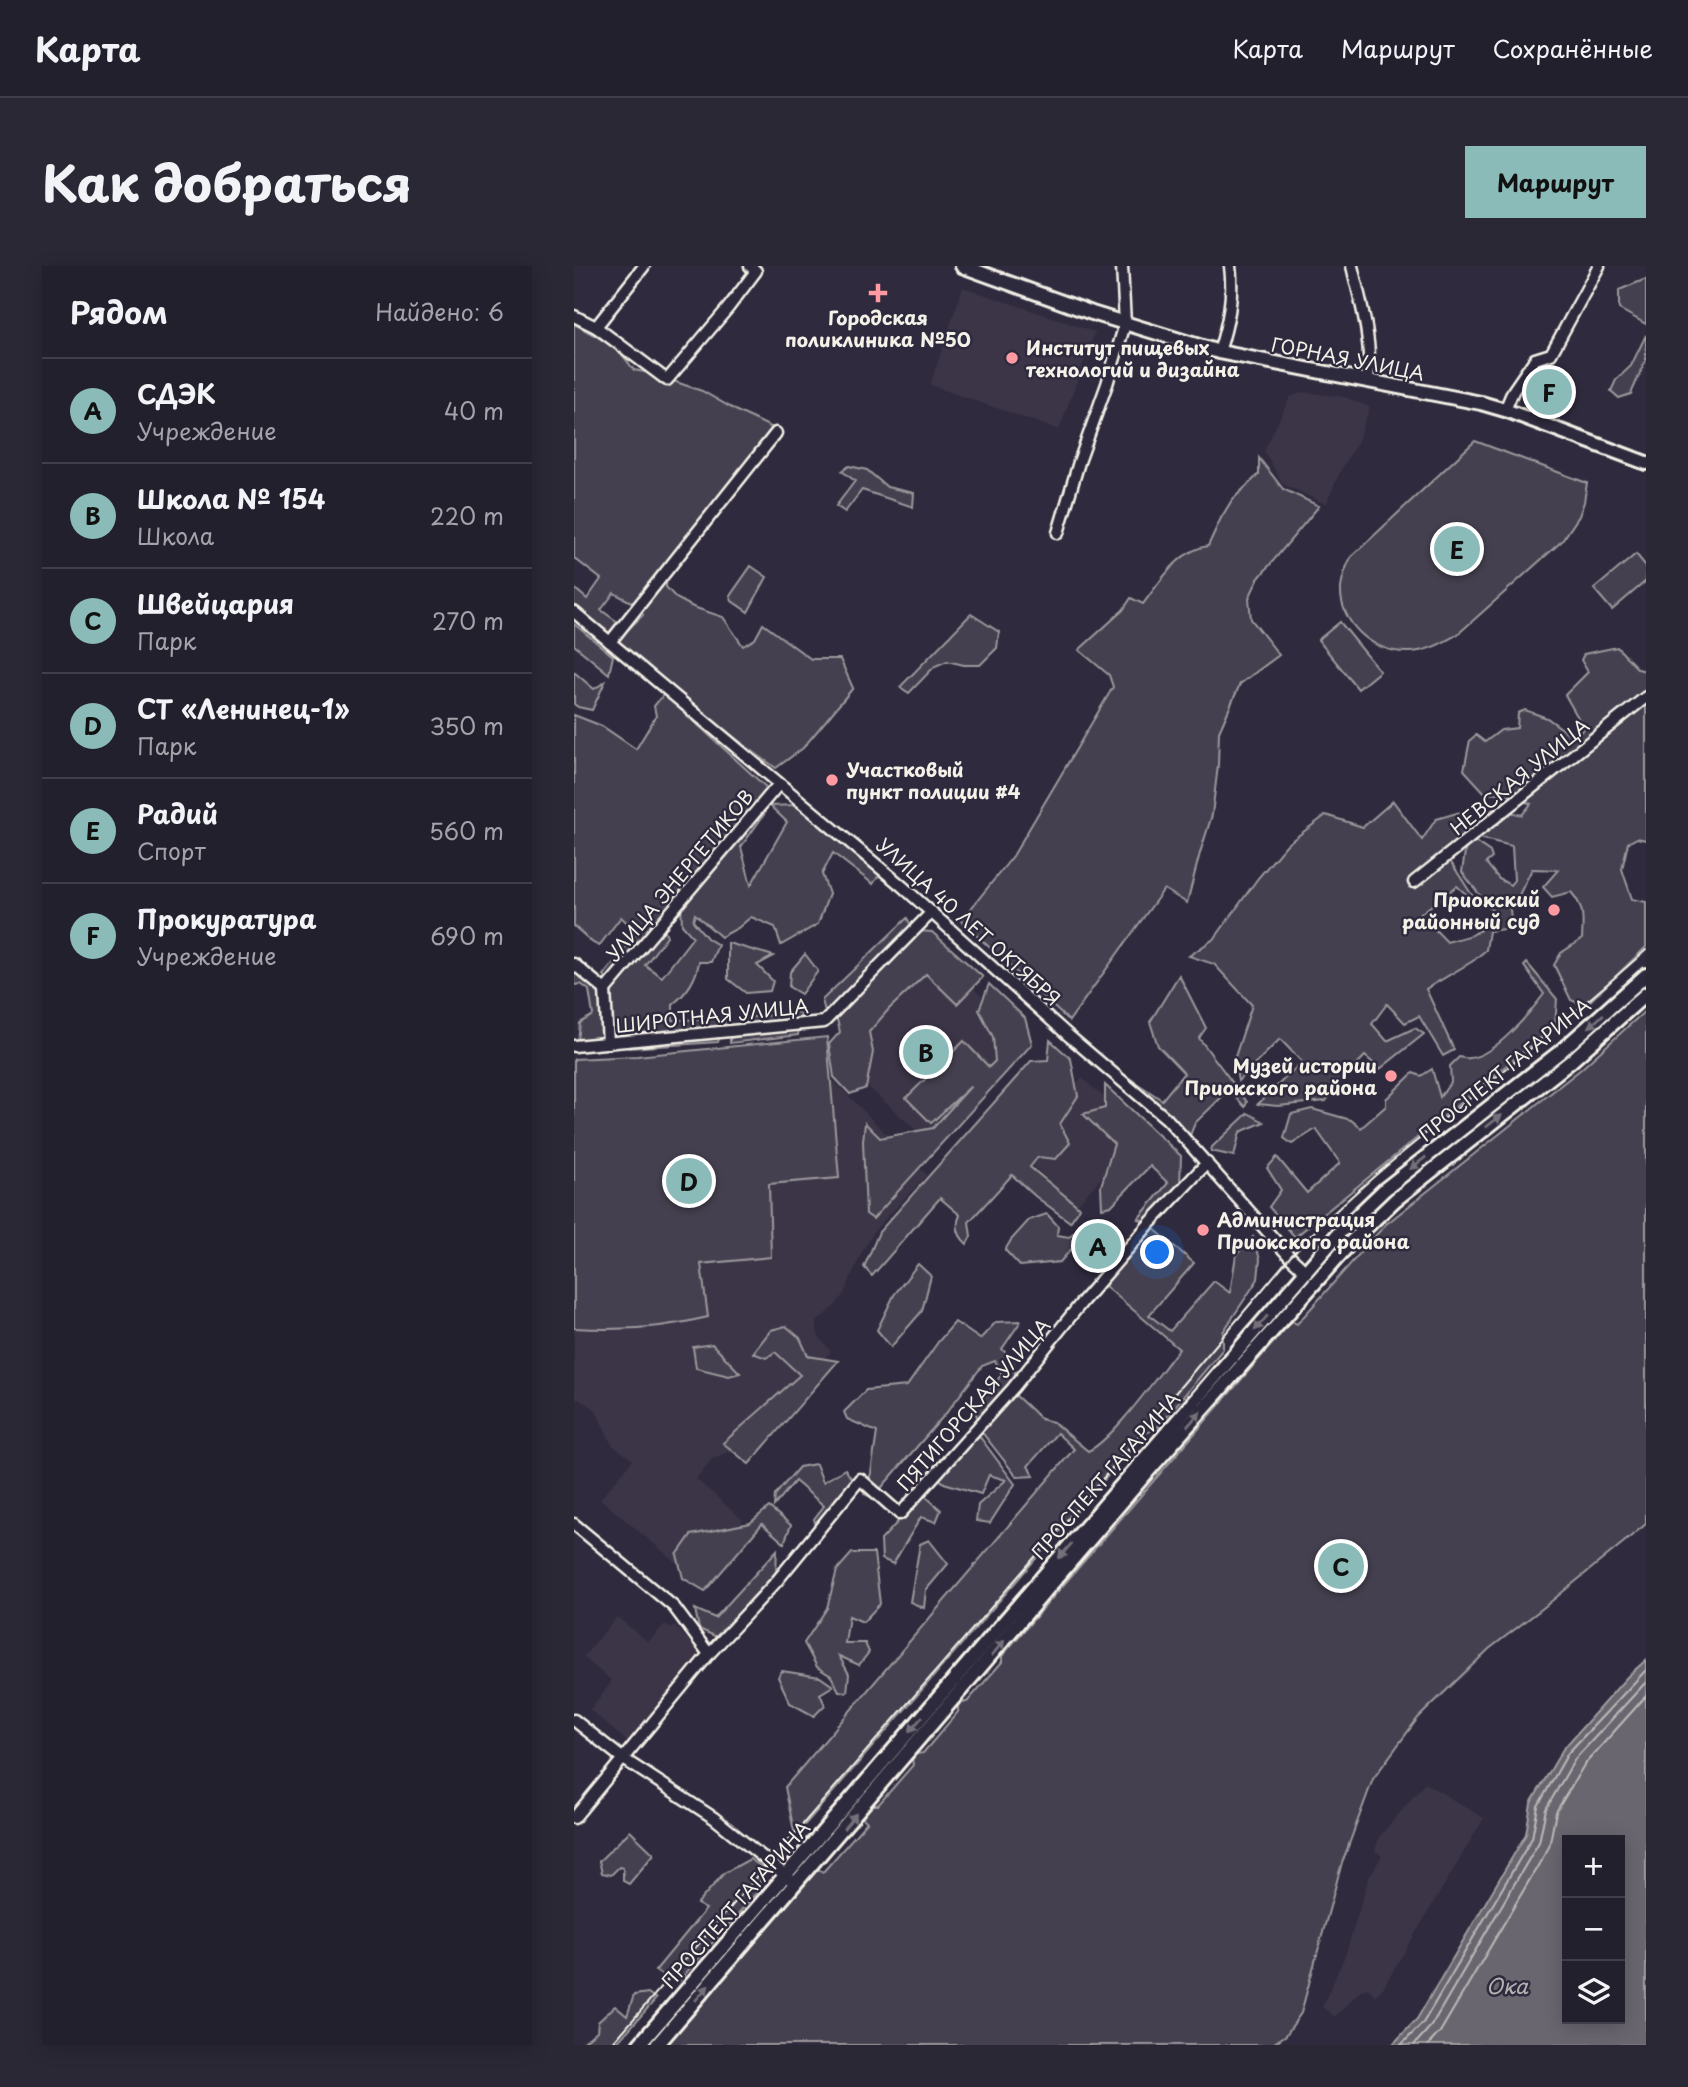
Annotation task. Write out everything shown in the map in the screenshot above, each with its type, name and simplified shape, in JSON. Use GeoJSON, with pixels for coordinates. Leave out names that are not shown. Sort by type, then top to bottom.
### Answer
{"type":"FeatureCollection","features":[{"type":"Feature","properties":{"kind":"main road","name":"ГОРНАЯ УЛИЦА"},"geometry":{"type":"LineString","coordinates":[[962,266],[1125,324],[1219,352],[1481,403],[1646,463]]}},
{"type":"Feature","properties":{"kind":"main road","name":"ПРОСПЕКТ ГАГАРИНА"},"geometry":{"type":"LineString","coordinates":[[639,2045],[1305,1271],[1361,1211],[1385,1189],[1561,1051],[1646,975]]}},
{"type":"Feature","properties":{"kind":"main road","name":"ПРОСПЕКТ ГАГАРИНА"},"geometry":{"type":"LineString","coordinates":[[657,2045],[1140,1480],[1352,1241],[1395,1200],[1570,1062],[1646,994]]}},
{"type":"Feature","properties":{"kind":"main road","name":"УЛИЦА 40 ЛЕТ ОКТЯБРЯ"},"geometry":{"type":"LineString","coordinates":[[1305,1271],[1317,1281]]}},
{"type":"Feature","properties":{"kind":"street"},"geometry":{"type":"LineString","coordinates":[[596,327],[644,266]]}},
{"type":"Feature","properties":{"kind":"street"},"geometry":{"type":"LineString","coordinates":[[574,316],[596,327],[667,380],[756,271],[750,266]]}},
{"type":"Feature","properties":{"kind":"street"},"geometry":{"type":"LineString","coordinates":[[1058,533],[1125,324],[1122,266]]}},
{"type":"Feature","properties":{"kind":"street"},"geometry":{"type":"LineString","coordinates":[[1219,352],[1231,307],[1230,266]]}},
{"type":"Feature","properties":{"kind":"street"},"geometry":{"type":"LineString","coordinates":[[1352,266],[1367,331],[1370,360],[1368,381]]}},
{"type":"Feature","properties":{"kind":"street"},"geometry":{"type":"LineString","coordinates":[[1505,410],[1513,391],[1535,359],[1551,355],[1600,266]]}},
{"type":"Feature","properties":{"kind":"street"},"geometry":{"type":"LineString","coordinates":[[610,642],[776,433]]}},
{"type":"Feature","properties":{"kind":"street","name":"УЛИЦА 40 ЛЕТ ОКТЯБРЯ"},"geometry":{"type":"LineString","coordinates":[[574,612],[833,827],[1167,1119],[1305,1271]]}},
{"type":"Feature","properties":{"kind":"street","name":"НЕВСКАЯ УЛИЦА"},"geometry":{"type":"LineString","coordinates":[[1413,883],[1646,697]]}},
{"type":"Feature","properties":{"kind":"street","name":"УЛИЦА ЭНЕРГЕТИКОВ"},"geometry":{"type":"LineString","coordinates":[[605,990],[779,783]]}},
{"type":"Feature","properties":{"kind":"street","name":"ШИРОТНАЯ УЛИЦА"},"geometry":{"type":"LineString","coordinates":[[574,1046],[824,1022],[932,912]]}},
{"type":"Feature","properties":{"kind":"street"},"geometry":{"type":"LineString","coordinates":[[574,964],[605,990],[608,1043]]}},
{"type":"Feature","properties":{"kind":"street","name":"ПЯТИГОРСКАЯ УЛИЦА"},"geometry":{"type":"LineString","coordinates":[[574,1818],[709,1654],[776,1582],[860,1479],[900,1514],[1013,1388],[1067,1320],[1152,1222],[1207,1163]]}},
{"type":"Feature","properties":{"kind":"street"},"geometry":{"type":"LineString","coordinates":[[574,1524],[674,1607],[709,1654]]}},
{"type":"Feature","properties":{"kind":"street"},"geometry":{"type":"LineString","coordinates":[[574,1720],[622,1758],[714,1818],[796,1884]]}},
{"type":"Feature","properties":{"kind":"shaded area"},"geometry":{"type":"Polygon","coordinates":[[[1646,279],[1646,324],[1619,309],[1619,290],[1646,279]]]}},
{"type":"Feature","properties":{"kind":"shaded area","name":"Институт пищевых технологий и дизайна"},"geometry":{"type":"Polygon","coordinates":[[[963,287],[1095,332],[1059,430],[930,385],[963,287]]]}},
{"type":"Feature","properties":{"kind":"shaded area"},"geometry":{"type":"Polygon","coordinates":[[[574,324],[617,348],[634,370],[702,391],[773,428],[776,437],[667,575],[666,587],[676,598],[693,607],[723,617],[743,646],[755,639],[763,624],[811,659],[840,659],[853,688],[803,748],[776,768],[615,642],[643,615],[639,606],[614,593],[601,610],[619,623],[610,637],[574,608],[574,588],[587,599],[601,579],[574,558],[574,324]]]}},
{"type":"Feature","properties":{"kind":"shaded area"},"geometry":{"type":"Polygon","coordinates":[[[1646,335],[1646,360],[1631,394],[1619,398],[1611,391],[1616,380],[1631,366],[1646,335]]]}},
{"type":"Feature","properties":{"kind":"shaded area"},"geometry":{"type":"Polygon","coordinates":[[[1303,392],[1345,397],[1370,407],[1358,441],[1326,504],[1283,484],[1264,451],[1290,397],[1303,392]]]}},
{"type":"Feature","properties":{"kind":"shaded area"},"geometry":{"type":"Polygon","coordinates":[[[1475,441],[1587,483],[1579,516],[1562,541],[1458,634],[1422,650],[1408,652],[1382,647],[1361,634],[1346,613],[1341,588],[1347,564],[1351,557],[1475,441]]]}},
{"type":"Feature","properties":{"kind":"shaded area"},"geometry":{"type":"Polygon","coordinates":[[[1259,458],[1283,489],[1319,506],[1258,579],[1249,598],[1251,619],[1279,655],[1240,684],[1219,732],[1212,815],[1187,903],[1164,889],[1069,1021],[961,921],[1013,856],[1113,687],[1109,675],[1079,650],[1123,610],[1131,598],[1143,604],[1179,560],[1208,546],[1232,500],[1259,474],[1259,458]]]}},
{"type":"Feature","properties":{"kind":"shaded area"},"geometry":{"type":"Polygon","coordinates":[[[849,466],[867,470],[887,487],[914,493],[913,507],[862,490],[845,512],[836,506],[855,481],[842,471],[849,466]]]}},
{"type":"Feature","properties":{"kind":"shaded area"},"geometry":{"type":"Polygon","coordinates":[[[1636,554],[1646,566],[1646,581],[1612,610],[1594,589],[1636,554]]]}},
{"type":"Feature","properties":{"kind":"shaded area"},"geometry":{"type":"Polygon","coordinates":[[[751,566],[767,577],[748,612],[732,601],[730,596],[751,566]]]}},
{"type":"Feature","properties":{"kind":"shaded area"},"geometry":{"type":"Polygon","coordinates":[[[971,614],[999,632],[997,648],[980,665],[947,661],[935,666],[909,693],[900,687],[971,614]]]}},
{"type":"Feature","properties":{"kind":"shaded area"},"geometry":{"type":"Polygon","coordinates":[[[1340,622],[1380,671],[1358,689],[1318,640],[1340,622]]]}},
{"type":"Feature","properties":{"kind":"shaded area"},"geometry":{"type":"Polygon","coordinates":[[[574,624],[613,656],[609,674],[574,645],[574,624]]]}},
{"type":"Feature","properties":{"kind":"shaded area"},"geometry":{"type":"Polygon","coordinates":[[[1617,647],[1638,669],[1646,671],[1646,840],[1637,838],[1628,843],[1622,869],[1632,899],[1646,902],[1646,947],[1585,1006],[1571,1000],[1554,965],[1561,953],[1582,939],[1581,908],[1571,892],[1552,897],[1543,887],[1558,870],[1532,869],[1518,897],[1509,900],[1512,928],[1489,931],[1486,950],[1473,961],[1426,989],[1454,1050],[1443,1056],[1419,1016],[1405,1023],[1387,1004],[1372,1024],[1387,1041],[1415,1028],[1424,1034],[1380,1069],[1365,1056],[1337,1085],[1326,1101],[1278,1106],[1258,1104],[1302,1062],[1280,1039],[1238,1081],[1234,1060],[1252,1005],[1214,964],[1189,956],[1215,938],[1258,878],[1287,844],[1326,815],[1363,827],[1393,801],[1422,840],[1436,819],[1460,812],[1476,825],[1445,853],[1479,906],[1457,886],[1420,914],[1447,942],[1472,935],[1488,925],[1492,911],[1462,872],[1466,845],[1474,841],[1490,852],[1492,858],[1486,863],[1499,879],[1510,885],[1514,880],[1512,846],[1479,838],[1480,821],[1494,808],[1522,815],[1531,804],[1505,793],[1486,794],[1464,770],[1470,740],[1476,735],[1485,742],[1501,730],[1517,728],[1518,713],[1525,710],[1547,718],[1575,738],[1584,728],[1565,695],[1588,672],[1581,660],[1584,654],[1617,647]]]}},
{"type":"Feature","properties":{"kind":"shaded area"},"geometry":{"type":"Polygon","coordinates":[[[574,672],[594,689],[605,682],[592,710],[574,704],[574,672]]]}},
{"type":"Feature","properties":{"kind":"shaded area"},"geometry":{"type":"Polygon","coordinates":[[[664,694],[768,789],[608,981],[604,975],[637,932],[621,917],[599,946],[574,926],[574,715],[602,726],[636,749],[656,716],[654,706],[664,694]]]}},
{"type":"Feature","properties":{"kind":"shaded area"},"geometry":{"type":"Polygon","coordinates":[[[797,805],[880,874],[873,884],[833,853],[822,874],[829,894],[818,924],[781,945],[775,927],[751,917],[721,937],[695,914],[693,921],[707,938],[718,945],[711,962],[699,962],[690,986],[673,1004],[673,1020],[722,1019],[725,1006],[727,1015],[718,1042],[629,1048],[612,1037],[609,995],[621,974],[664,928],[667,936],[645,965],[662,977],[693,937],[682,925],[681,904],[763,808],[765,813],[741,847],[751,885],[787,822],[770,806],[797,805]]]}},
{"type":"Feature","properties":{"kind":"shaded area"},"geometry":{"type":"Polygon","coordinates":[[[907,918],[912,927],[826,1015],[822,1000],[907,918]]]}},
{"type":"Feature","properties":{"kind":"shaded area"},"geometry":{"type":"Polygon","coordinates":[[[919,931],[932,932],[983,977],[957,1004],[926,974],[869,1032],[873,1052],[866,1088],[850,1094],[834,1077],[829,1044],[840,1032],[836,1015],[919,931]]]}},
{"type":"Feature","properties":{"kind":"shaded area"},"geometry":{"type":"Polygon","coordinates":[[[925,938],[1021,1037],[927,1140],[846,1067],[925,938]]]}},
{"type":"Feature","properties":{"kind":"shaded area"},"geometry":{"type":"Polygon","coordinates":[[[728,943],[774,956],[757,965],[773,981],[770,991],[746,993],[728,979],[728,943]]]}},
{"type":"Feature","properties":{"kind":"shaded area"},"geometry":{"type":"Polygon","coordinates":[[[805,954],[818,971],[801,994],[789,987],[790,972],[805,954]]]}},
{"type":"Feature","properties":{"kind":"shaded area"},"geometry":{"type":"Polygon","coordinates":[[[1527,963],[1557,999],[1555,1026],[1295,1237],[1269,1207],[1281,1190],[1267,1168],[1277,1157],[1307,1193],[1340,1163],[1316,1129],[1292,1144],[1284,1138],[1291,1114],[1312,1109],[1351,1120],[1361,1128],[1386,1106],[1386,1099],[1413,1073],[1421,1076],[1432,1069],[1440,1097],[1451,1082],[1450,1066],[1459,1057],[1469,1058],[1490,1050],[1511,1032],[1544,994],[1524,966],[1527,963]]]}},
{"type":"Feature","properties":{"kind":"shaded area"},"geometry":{"type":"Polygon","coordinates":[[[574,970],[601,992],[601,1039],[578,1041],[580,1023],[593,1015],[589,990],[581,984],[574,985],[574,970]]]}},
{"type":"Feature","properties":{"kind":"shaded area"},"geometry":{"type":"Polygon","coordinates":[[[1179,975],[1206,1028],[1199,1038],[1247,1102],[1245,1107],[1229,1090],[1195,1123],[1188,1140],[1124,1079],[1126,1076],[1162,1100],[1184,1073],[1158,1046],[1150,1022],[1179,975]]]}},
{"type":"Feature","properties":{"kind":"shaded area"},"geometry":{"type":"Polygon","coordinates":[[[989,984],[1025,1018],[1032,1044],[873,1219],[866,1214],[863,1141],[865,1123],[880,1138],[933,1128],[971,1086],[931,1123],[906,1098],[964,1041],[989,1067],[995,1061],[993,1037],[979,1010],[989,984]]]}},
{"type":"Feature","properties":{"kind":"shaded area"},"geometry":{"type":"Polygon","coordinates":[[[1646,1010],[1646,1524],[1489,1649],[1418,1718],[1373,1779],[1341,1866],[1301,2013],[1286,2035],[1271,2045],[667,2045],[818,1869],[823,1872],[867,1822],[862,1817],[872,1805],[878,1805],[913,1765],[912,1758],[923,1753],[958,1712],[961,1702],[967,1702],[1002,1662],[1002,1656],[1292,1321],[1297,1324],[1385,1225],[1581,1069],[1646,1010]]]}},
{"type":"Feature","properties":{"kind":"shaded area"},"geometry":{"type":"Polygon","coordinates":[[[801,1012],[798,1035],[730,1043],[730,1038],[741,1036],[743,1018],[801,1012]]]}},
{"type":"Feature","properties":{"kind":"shaded area"},"geometry":{"type":"Polygon","coordinates":[[[827,1037],[839,1178],[769,1184],[771,1257],[701,1264],[708,1317],[642,1328],[574,1328],[574,1059],[637,1056],[827,1037]]]}},
{"type":"Feature","properties":{"kind":"shaded area"},"geometry":{"type":"Polygon","coordinates":[[[1050,1040],[1071,1059],[1078,1096],[1060,1124],[1070,1143],[1056,1159],[1038,1157],[1030,1167],[1080,1208],[1070,1222],[1012,1175],[969,1222],[971,1236],[967,1244],[958,1231],[960,1215],[940,1198],[872,1276],[864,1267],[879,1232],[1031,1061],[1048,1060],[1050,1040]]]}},
{"type":"Feature","properties":{"kind":"shaded area"},"geometry":{"type":"Polygon","coordinates":[[[830,1077],[927,1175],[875,1230],[861,1254],[844,1294],[836,1305],[816,1322],[818,1335],[831,1352],[728,1452],[712,1459],[696,1479],[743,1520],[696,1579],[600,1499],[633,1460],[612,1445],[595,1409],[578,1399],[574,1400],[574,1328],[607,1330],[708,1317],[701,1264],[769,1184],[838,1177],[830,1077]]]}},
{"type":"Feature","properties":{"kind":"shaded area"},"geometry":{"type":"Polygon","coordinates":[[[1082,1078],[1143,1131],[1076,1206],[1015,1149],[1082,1078]]]}},
{"type":"Feature","properties":{"kind":"shaded area"},"geometry":{"type":"Polygon","coordinates":[[[1105,1085],[1181,1156],[1180,1185],[1146,1221],[1138,1219],[1168,1183],[1150,1166],[1111,1206],[1102,1208],[1101,1186],[1114,1144],[1083,1114],[1105,1108],[1105,1085]]]}},
{"type":"Feature","properties":{"kind":"shaded area"},"geometry":{"type":"Polygon","coordinates":[[[1248,1113],[1264,1122],[1240,1132],[1234,1156],[1211,1151],[1212,1147],[1248,1113]]]}},
{"type":"Feature","properties":{"kind":"shaded area"},"geometry":{"type":"Polygon","coordinates":[[[1047,1214],[1058,1226],[1057,1235],[1069,1237],[1086,1221],[1084,1235],[1060,1262],[1020,1266],[1005,1250],[1029,1220],[1047,1214]]]}},
{"type":"Feature","properties":{"kind":"shaded area"},"geometry":{"type":"Polygon","coordinates":[[[1153,1228],[1194,1263],[1149,1315],[1170,1331],[1214,1281],[1230,1293],[1236,1255],[1253,1237],[1260,1259],[1258,1279],[1223,1332],[1223,1349],[1157,1428],[1144,1434],[795,1836],[785,1787],[1074,1449],[1057,1433],[1028,1466],[1034,1476],[1017,1477],[981,1431],[1013,1393],[1041,1419],[1053,1422],[1088,1451],[1110,1434],[1179,1349],[1104,1285],[1153,1228]]]}},
{"type":"Feature","properties":{"kind":"shaded area"},"geometry":{"type":"Polygon","coordinates":[[[918,1264],[931,1276],[922,1311],[891,1347],[877,1330],[894,1295],[918,1264]]]}},
{"type":"Feature","properties":{"kind":"shaded area"},"geometry":{"type":"Polygon","coordinates":[[[1021,1321],[1002,1349],[1013,1361],[1016,1379],[978,1422],[975,1409],[1002,1374],[995,1361],[982,1366],[947,1412],[882,1487],[880,1501],[864,1494],[871,1473],[877,1432],[847,1419],[844,1412],[866,1390],[907,1386],[955,1322],[980,1339],[996,1322],[1021,1321]]]}},
{"type":"Feature","properties":{"kind":"shaded area"},"geometry":{"type":"Polygon","coordinates":[[[786,1326],[800,1338],[808,1356],[838,1361],[749,1464],[723,1443],[800,1375],[775,1352],[766,1358],[753,1353],[771,1330],[786,1326]]]}},
{"type":"Feature","properties":{"kind":"shaded area"},"geometry":{"type":"Polygon","coordinates":[[[712,1344],[740,1373],[729,1376],[696,1368],[693,1347],[712,1344]]]}},
{"type":"Feature","properties":{"kind":"shaded area"},"geometry":{"type":"Polygon","coordinates":[[[977,1433],[1015,1484],[990,1523],[976,1521],[978,1505],[1006,1480],[989,1475],[981,1494],[944,1483],[937,1477],[977,1433]]]}},
{"type":"Feature","properties":{"kind":"shaded area"},"geometry":{"type":"Polygon","coordinates":[[[816,1464],[823,1482],[845,1469],[853,1481],[816,1526],[814,1519],[824,1506],[795,1481],[774,1506],[775,1495],[799,1467],[816,1464]]]}},
{"type":"Feature","properties":{"kind":"shaded area"},"geometry":{"type":"Polygon","coordinates":[[[923,1494],[941,1510],[936,1522],[921,1517],[893,1564],[882,1559],[881,1540],[923,1494]]]}},
{"type":"Feature","properties":{"kind":"shaded area"},"geometry":{"type":"Polygon","coordinates":[[[769,1507],[791,1525],[784,1543],[762,1524],[705,1591],[683,1578],[677,1555],[691,1535],[750,1523],[769,1507]]]}},
{"type":"Feature","properties":{"kind":"shaded area"},"geometry":{"type":"Polygon","coordinates":[[[929,1540],[948,1564],[926,1590],[924,1608],[910,1602],[920,1544],[929,1540]]]}},
{"type":"Feature","properties":{"kind":"shaded area"},"geometry":{"type":"Polygon","coordinates":[[[777,1550],[776,1572],[717,1637],[699,1629],[695,1609],[715,1618],[777,1550]]]}},
{"type":"Feature","properties":{"kind":"shaded area"},"geometry":{"type":"Polygon","coordinates":[[[852,1553],[874,1553],[880,1604],[863,1622],[849,1616],[845,1643],[865,1643],[869,1652],[859,1665],[839,1656],[849,1674],[847,1692],[839,1691],[831,1676],[817,1667],[804,1643],[827,1608],[837,1570],[852,1553]]]}},
{"type":"Feature","properties":{"kind":"shaded area"},"geometry":{"type":"Polygon","coordinates":[[[617,1617],[648,1642],[665,1624],[671,1628],[674,1625],[705,1658],[632,1746],[590,1710],[612,1681],[583,1657],[617,1617]]]}},
{"type":"Feature","properties":{"kind":"shaded area"},"geometry":{"type":"Polygon","coordinates":[[[782,1671],[820,1677],[833,1686],[820,1694],[825,1705],[814,1716],[790,1703],[778,1677],[782,1671]]]}},
{"type":"Feature","properties":{"kind":"shaded area"},"geometry":{"type":"Polygon","coordinates":[[[1425,1783],[1484,1818],[1383,1988],[1375,1996],[1368,1988],[1361,1990],[1335,2017],[1322,2007],[1346,1953],[1369,1877],[1382,1856],[1375,1851],[1379,1837],[1425,1783]]]}},
{"type":"Feature","properties":{"kind":"shaded area"},"geometry":{"type":"Polygon","coordinates":[[[630,1831],[654,1854],[629,1884],[623,1881],[623,1868],[619,1867],[611,1875],[602,1873],[599,1861],[630,1831]]]}},
{"type":"Feature","properties":{"kind":"shaded area"},"geometry":{"type":"Polygon","coordinates":[[[750,1859],[763,1868],[758,1891],[678,1982],[655,1971],[706,1909],[697,1904],[724,1873],[750,1859]]]}},
{"type":"Feature","properties":{"kind":"shaded area"},"geometry":{"type":"Polygon","coordinates":[[[648,1993],[656,1999],[615,2045],[580,2045],[597,2031],[598,2022],[615,2006],[627,2016],[634,1995],[648,1993]]]}},
{"type":"Feature","properties":{"kind":"water","name":"Ока"},"geometry":{"type":"Polygon","coordinates":[[[1646,1660],[1646,2045],[1392,2045],[1417,2019],[1526,1834],[1531,1803],[1563,1749],[1627,1677],[1646,1660]]]}},
{"type":"Feature","properties":{"kind":"tram line"},"geometry":{"type":"LineString","coordinates":[[611,2045],[1100,1482],[1290,1257],[1333,1213],[1379,1172],[1540,1041],[1646,950]]}},
{"type":"Feature","properties":{"kind":"place","name":"Городская поликлиника №50"},"geometry":{"type":"Point","coordinates":[878,293]}},
{"type":"Feature","properties":{"kind":"place","name":"Институт пищевых технологий и дизайна"},"geometry":{"type":"Point","coordinates":[1012,358]}},
{"type":"Feature","properties":{"kind":"place","name":"Прокуратура"},"geometry":{"type":"Point","coordinates":[1549,392]}},
{"type":"Feature","properties":{"kind":"place","name":"Радий"},"geometry":{"type":"Point","coordinates":[1457,549]}},
{"type":"Feature","properties":{"kind":"place","name":"Участковый пункт полиции #4"},"geometry":{"type":"Point","coordinates":[832,780]}},
{"type":"Feature","properties":{"kind":"place","name":"Приокский районный суд"},"geometry":{"type":"Point","coordinates":[1554,910]}},
{"type":"Feature","properties":{"kind":"place","name":"Школа № 154"},"geometry":{"type":"Point","coordinates":[926,1052]}},
{"type":"Feature","properties":{"kind":"place","name":"Музей истории Приокского района"},"geometry":{"type":"Point","coordinates":[1391,1076]}},
{"type":"Feature","properties":{"kind":"place","name":"СТ «Ленинец-1»"},"geometry":{"type":"Point","coordinates":[689,1181]}},
{"type":"Feature","properties":{"kind":"place","name":"Администрация Приокского района"},"geometry":{"type":"Point","coordinates":[1203,1230]}},
{"type":"Feature","properties":{"kind":"place","name":"СДЭК"},"geometry":{"type":"Point","coordinates":[1098,1246]}},
{"type":"Feature","properties":{"kind":"place","name":"Швейцария"},"geometry":{"type":"Point","coordinates":[1341,1566]}}]}
